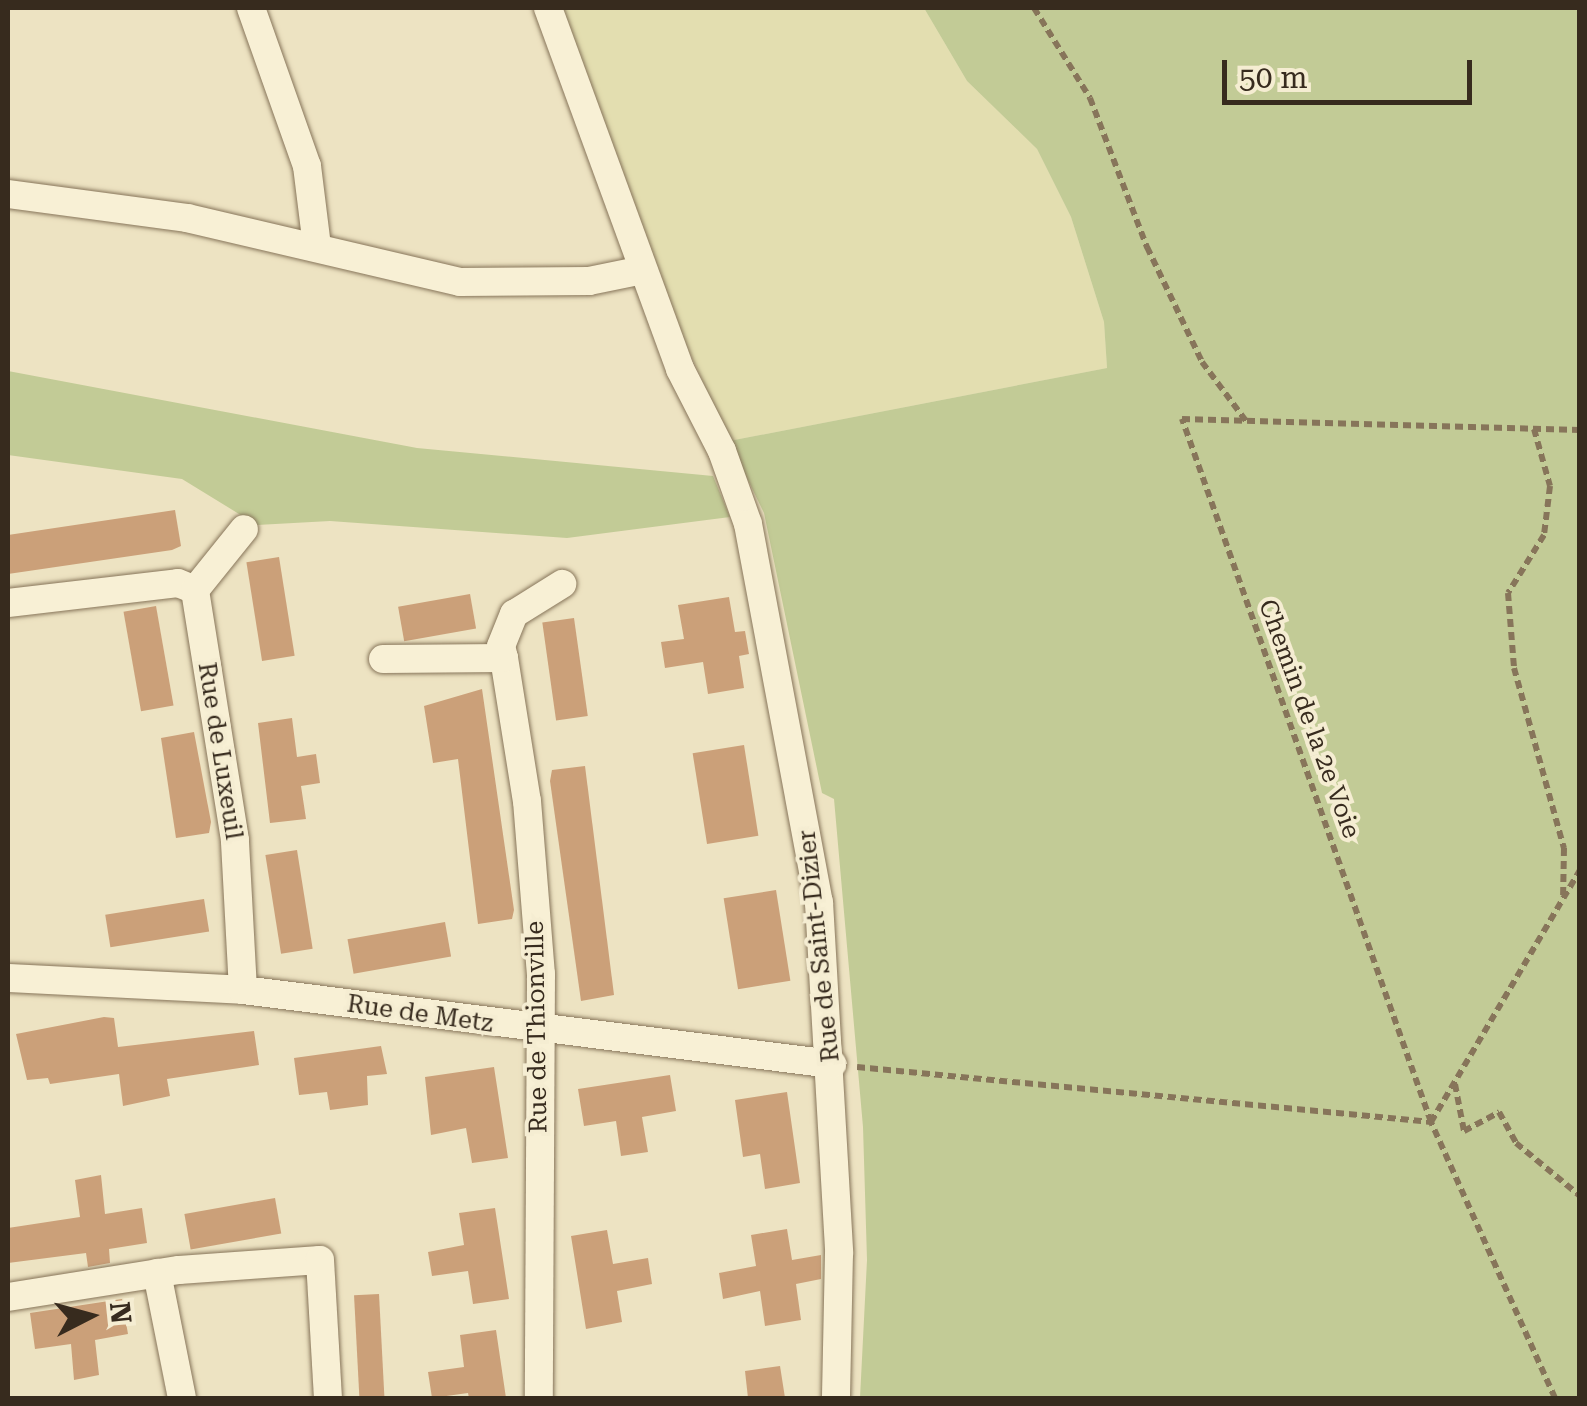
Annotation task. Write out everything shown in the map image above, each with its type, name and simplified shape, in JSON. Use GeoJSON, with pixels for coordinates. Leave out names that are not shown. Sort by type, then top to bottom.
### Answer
{"type":"FeatureCollection","features":[{"type":"Feature","properties":{"kind":"street"},"geometry":{"type":"LineString","coordinates":[[252,8],[306,166],[316,246]]}},
{"type":"Feature","properties":{"kind":"street","name":"Rue de Saint-Dizier"},"geometry":{"type":"LineString","coordinates":[[548,8],[680,369],[741,500],[800,784],[819,902],[832,1064],[839,1252],[836,1398]]}},
{"type":"Feature","properties":{"kind":"street"},"geometry":{"type":"LineString","coordinates":[[8,194],[186,218],[316,246],[401,273],[460,282],[588,281],[644,270]]}},
{"type":"Feature","properties":{"kind":"street"},"geometry":{"type":"LineString","coordinates":[[8,602],[178,583],[195,590],[244,529]]}},
{"type":"Feature","properties":{"kind":"street","name":"Rue de Thionville"},"geometry":{"type":"LineString","coordinates":[[539,1398],[537,1030],[541,974],[527,801],[501,646],[514,614],[562,584]]}},
{"type":"Feature","properties":{"kind":"street","name":"Rue de Luxeuil"},"geometry":{"type":"LineString","coordinates":[[195,590],[235,840],[243,990]]}},
{"type":"Feature","properties":{"kind":"street"},"geometry":{"type":"LineString","coordinates":[[383,660],[504,658]]}},
{"type":"Feature","properties":{"kind":"street","name":"Rue de Metz"},"geometry":{"type":"LineString","coordinates":[[8,978],[243,990],[537,1030],[832,1064]]}},
{"type":"Feature","properties":{"kind":"street"},"geometry":{"type":"LineString","coordinates":[[8,1297],[157,1274],[320,1260],[328,1398]]}},
{"type":"Feature","properties":{"kind":"street"},"geometry":{"type":"LineString","coordinates":[[157,1274],[182,1398]]}},
{"type":"Feature","properties":{"kind":"path"},"geometry":{"type":"LineString","coordinates":[[1034,8],[1090,98],[1147,247],[1202,362],[1246,421]]}},
{"type":"Feature","properties":{"kind":"path","name":"Chemin de la 2e Voie"},"geometry":{"type":"LineString","coordinates":[[1555,1398],[1431,1122],[1182,419],[1580,430]]}},
{"type":"Feature","properties":{"kind":"path"},"geometry":{"type":"LineString","coordinates":[[1534,429],[1550,486],[1544,535],[1508,593],[1514,668],[1564,848],[1563,898]]}},
{"type":"Feature","properties":{"kind":"path"},"geometry":{"type":"LineString","coordinates":[[832,1064],[1431,1122],[1580,870]]}},
{"type":"Feature","properties":{"kind":"path"},"geometry":{"type":"LineString","coordinates":[[1454,1083],[1464,1131],[1499,1112],[1516,1143],[1580,1196]]}},
{"type":"Feature","properties":{"kind":"shaded area"},"geometry":{"type":"Polygon","coordinates":[[[562,8],[924,8],[967,81],[1037,149],[1071,217],[1104,322],[1107,368],[729,441],[684,340],[562,8]]]}},
{"type":"Feature","properties":{"kind":"green space"},"geometry":{"type":"Polygon","coordinates":[[[924,8],[1579,8],[1579,1398],[860,1398],[867,1260],[863,1127],[834,799],[822,793],[764,513],[729,441],[1107,368],[1104,322],[1071,217],[1037,149],[967,81],[924,8]]]}},
{"type":"Feature","properties":{"kind":"green space"},"geometry":{"type":"Polygon","coordinates":[[[8,371],[417,448],[713,476],[730,517],[567,538],[330,521],[257,525],[182,479],[8,455],[8,371]]]}},
{"type":"Feature","properties":{"kind":"building"},"geometry":{"type":"Polygon","coordinates":[[[175,510],[181,546],[172,550],[8,574],[8,535],[175,510]]]}},
{"type":"Feature","properties":{"kind":"building"},"geometry":{"type":"Polygon","coordinates":[[[279,557],[295,656],[262,661],[246,562],[279,557]]]}},
{"type":"Feature","properties":{"kind":"building"},"geometry":{"type":"Polygon","coordinates":[[[470,594],[476,628],[404,641],[398,607],[470,594]]]}},
{"type":"Feature","properties":{"kind":"building"},"geometry":{"type":"Polygon","coordinates":[[[729,597],[735,632],[745,631],[749,654],[739,656],[744,688],[708,694],[703,662],[665,668],[661,642],[684,639],[678,605],[729,597]]]}},
{"type":"Feature","properties":{"kind":"building"},"geometry":{"type":"Polygon","coordinates":[[[156,606],[174,705],[141,711],[124,612],[156,606]]]}},
{"type":"Feature","properties":{"kind":"building"},"geometry":{"type":"Polygon","coordinates":[[[574,618],[588,716],[556,720],[542,622],[574,618]]]}},
{"type":"Feature","properties":{"kind":"building"},"geometry":{"type":"Polygon","coordinates":[[[482,689],[514,910],[512,919],[478,924],[458,759],[433,763],[424,706],[482,689]]]}},
{"type":"Feature","properties":{"kind":"building"},"geometry":{"type":"Polygon","coordinates":[[[292,718],[297,757],[316,754],[320,783],[301,786],[306,819],[270,823],[258,723],[292,718]]]}},
{"type":"Feature","properties":{"kind":"building"},"geometry":{"type":"Polygon","coordinates":[[[194,732],[211,822],[209,833],[176,838],[161,738],[194,732]]]}},
{"type":"Feature","properties":{"kind":"building"},"geometry":{"type":"Polygon","coordinates":[[[744,745],[758,836],[707,844],[693,753],[744,745]]]}},
{"type":"Feature","properties":{"kind":"building"},"geometry":{"type":"Polygon","coordinates":[[[585,766],[614,995],[581,1001],[550,781],[552,770],[585,766]]]}},
{"type":"Feature","properties":{"kind":"building"},"geometry":{"type":"Polygon","coordinates":[[[297,850],[313,949],[281,954],[265,855],[297,850]]]}},
{"type":"Feature","properties":{"kind":"building"},"geometry":{"type":"Polygon","coordinates":[[[776,890],[790,981],[738,989],[724,898],[776,890]]]}},
{"type":"Feature","properties":{"kind":"building"},"geometry":{"type":"Polygon","coordinates":[[[204,899],[209,932],[110,947],[105,915],[204,899]]]}},
{"type":"Feature","properties":{"kind":"building"},"geometry":{"type":"Polygon","coordinates":[[[445,922],[451,956],[354,974],[348,939],[445,922]]]}},
{"type":"Feature","properties":{"kind":"building"},"geometry":{"type":"Polygon","coordinates":[[[114,1018],[118,1047],[254,1031],[259,1065],[167,1079],[170,1096],[123,1106],[119,1074],[50,1084],[48,1078],[27,1080],[16,1034],[114,1018]]]}},
{"type":"Feature","properties":{"kind":"building"},"geometry":{"type":"Polygon","coordinates":[[[381,1046],[387,1074],[367,1076],[368,1105],[330,1110],[327,1092],[299,1095],[294,1058],[381,1046]]]}},
{"type":"Feature","properties":{"kind":"building"},"geometry":{"type":"Polygon","coordinates":[[[494,1067],[508,1158],[472,1163],[466,1128],[431,1135],[425,1077],[494,1067]]]}},
{"type":"Feature","properties":{"kind":"building"},"geometry":{"type":"Polygon","coordinates":[[[670,1075],[676,1111],[642,1117],[648,1152],[621,1156],[616,1121],[584,1126],[578,1089],[670,1075]]]}},
{"type":"Feature","properties":{"kind":"building"},"geometry":{"type":"Polygon","coordinates":[[[787,1092],[800,1183],[765,1189],[760,1154],[743,1157],[735,1100],[787,1092]]]}},
{"type":"Feature","properties":{"kind":"building"},"geometry":{"type":"Polygon","coordinates":[[[101,1175],[105,1214],[142,1208],[147,1243],[109,1249],[110,1263],[88,1267],[86,1253],[8,1263],[8,1228],[80,1217],[75,1180],[101,1175]]]}},
{"type":"Feature","properties":{"kind":"building"},"geometry":{"type":"Polygon","coordinates":[[[275,1198],[281,1233],[191,1249],[184,1214],[275,1198]]]}},
{"type":"Feature","properties":{"kind":"building"},"geometry":{"type":"Polygon","coordinates":[[[495,1208],[509,1299],[473,1304],[468,1271],[432,1276],[428,1252],[464,1245],[459,1213],[495,1208]]]}},
{"type":"Feature","properties":{"kind":"building"},"geometry":{"type":"Polygon","coordinates":[[[787,1229],[792,1260],[821,1255],[821,1279],[796,1284],[801,1320],[765,1326],[760,1291],[723,1299],[719,1273],[756,1266],[751,1235],[787,1229]]]}},
{"type":"Feature","properties":{"kind":"building"},"geometry":{"type":"Polygon","coordinates":[[[607,1230],[613,1264],[648,1258],[652,1284],[617,1291],[622,1322],[586,1329],[571,1236],[607,1230]]]}},
{"type":"Feature","properties":{"kind":"building"},"geometry":{"type":"Polygon","coordinates":[[[379,1294],[384,1398],[359,1398],[354,1295],[379,1294]]]}},
{"type":"Feature","properties":{"kind":"building"},"geometry":{"type":"Polygon","coordinates":[[[122,1299],[128,1334],[95,1340],[99,1375],[74,1380],[71,1344],[35,1349],[30,1313],[122,1299]]]}},
{"type":"Feature","properties":{"kind":"building"},"geometry":{"type":"Polygon","coordinates":[[[496,1330],[506,1398],[469,1398],[468,1393],[432,1398],[428,1372],[464,1367],[460,1335],[496,1330]]]}},
{"type":"Feature","properties":{"kind":"building"},"geometry":{"type":"Polygon","coordinates":[[[780,1366],[785,1398],[748,1398],[745,1371],[780,1366]]]}}]}
